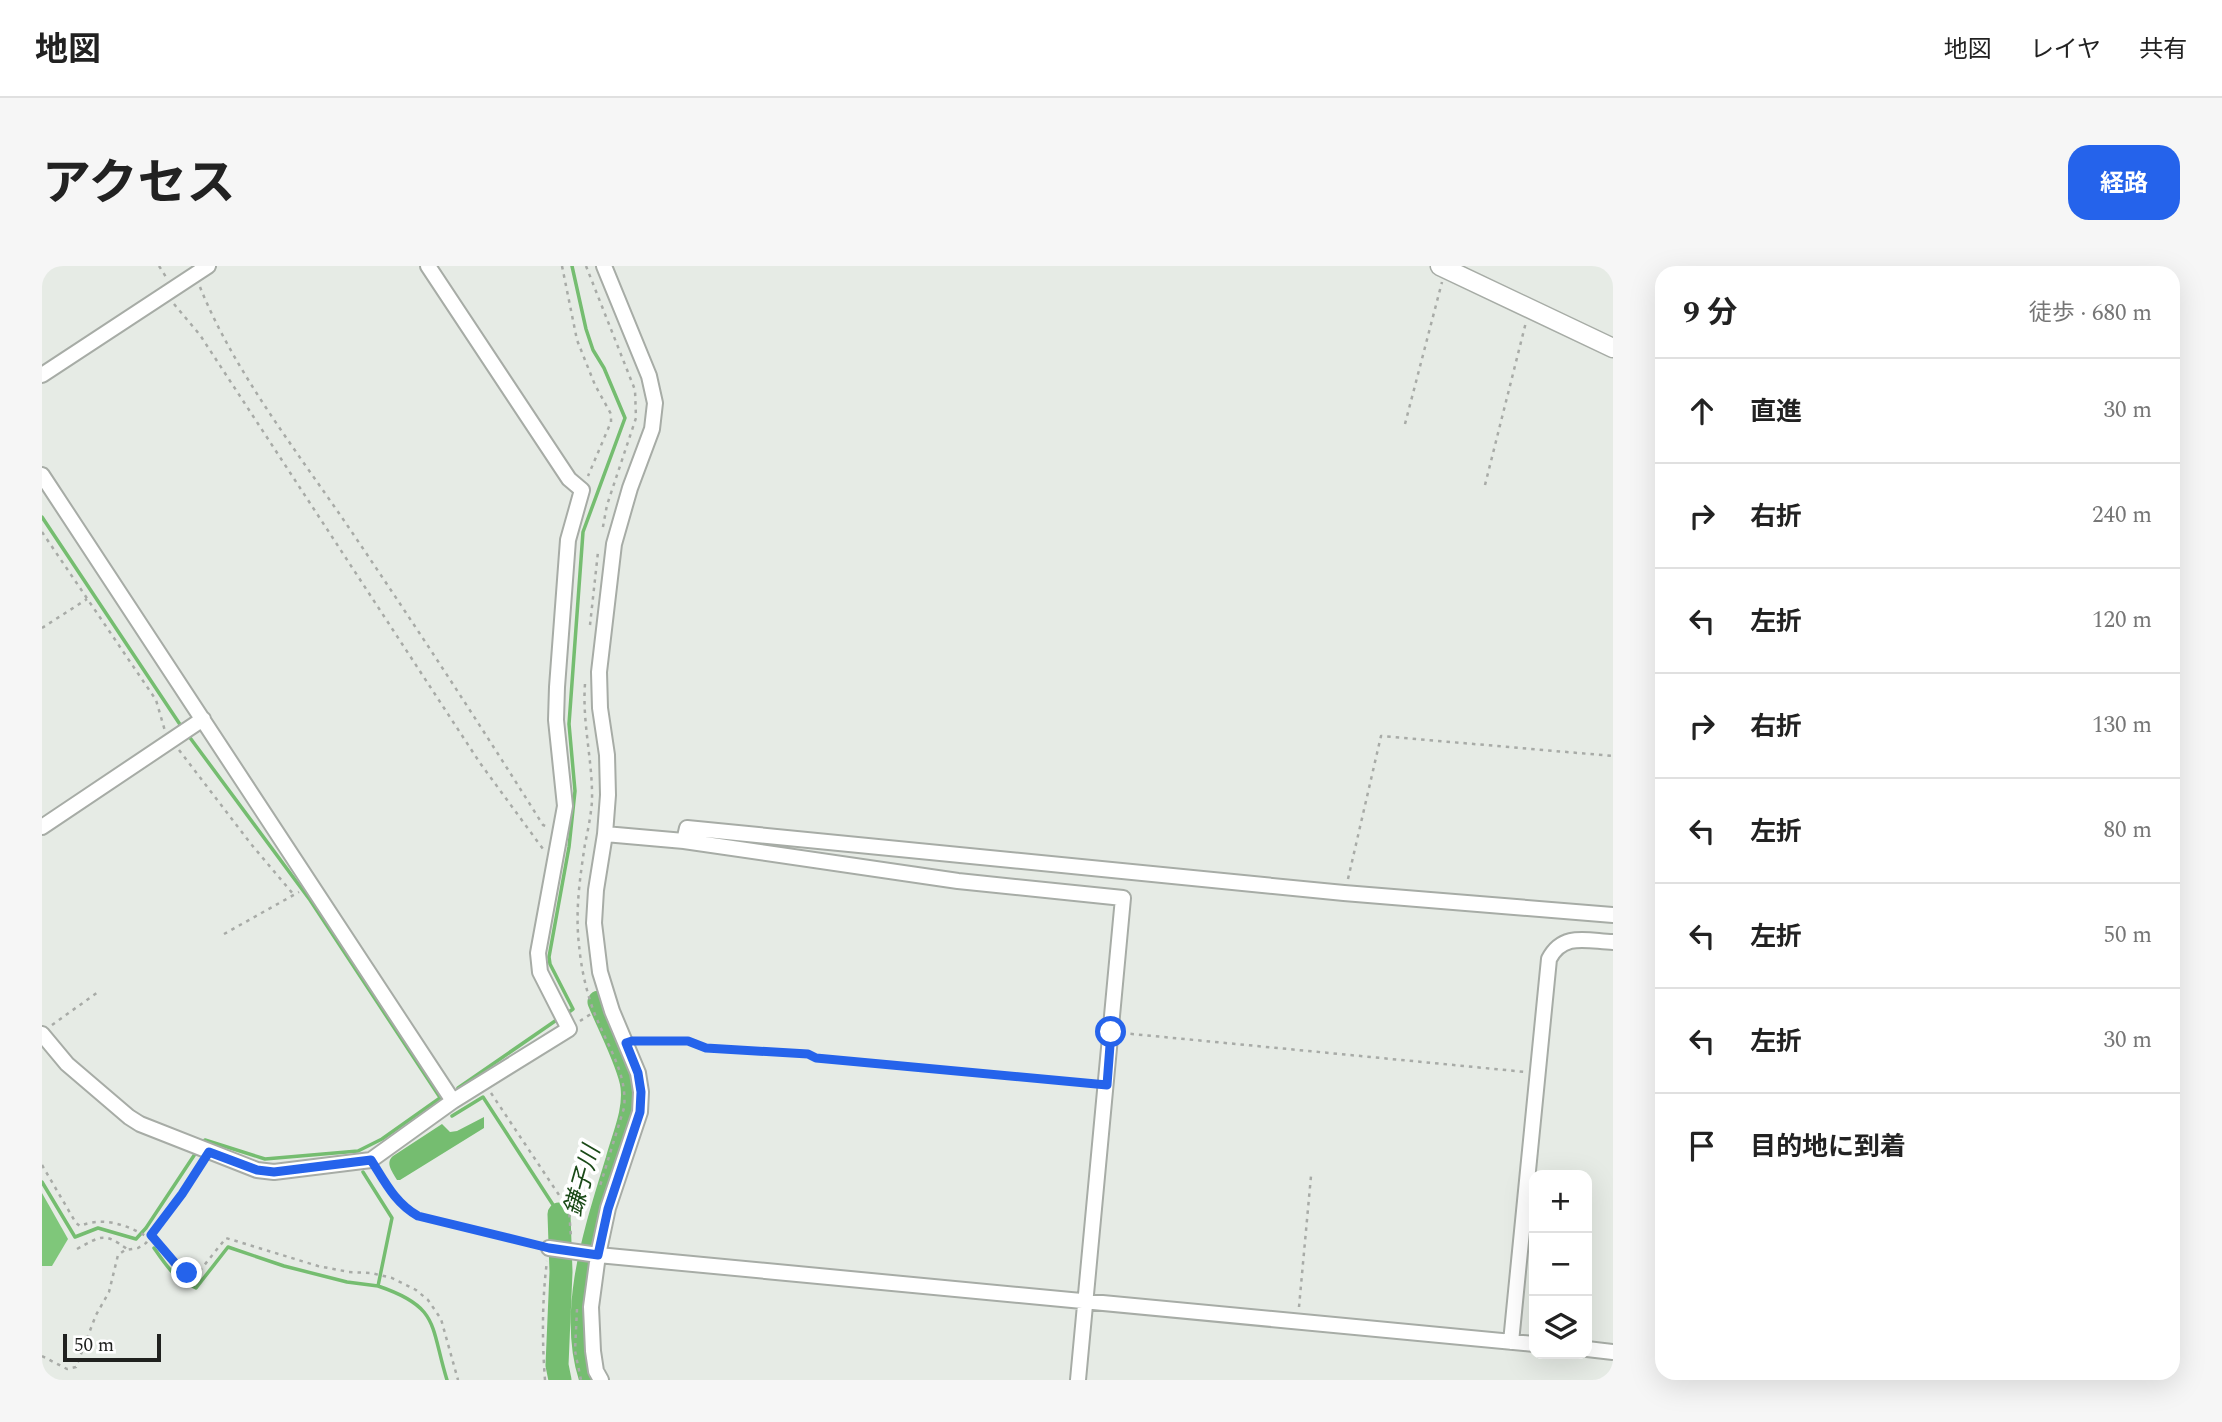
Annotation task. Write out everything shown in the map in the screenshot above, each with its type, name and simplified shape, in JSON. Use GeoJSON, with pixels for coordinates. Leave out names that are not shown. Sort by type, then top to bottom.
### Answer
{"type":"FeatureCollection","features":[{"type":"Feature","properties":{"kind":"main road"},"geometry":{"type":"LineString","coordinates":[[1444,268],[1613,348]]}},
{"type":"Feature","properties":{"kind":"street"},"geometry":{"type":"LineString","coordinates":[[42,374],[208,266]]}},
{"type":"Feature","properties":{"kind":"street"},"geometry":{"type":"LineString","coordinates":[[42,1033],[67,1064],[140,1124],[257,1170],[274,1172],[371,1160],[453,1101],[569,1029],[540,972],[538,953],[565,806],[556,720],[557,687],[568,540],[583,491],[569,479],[428,266]]}},
{"type":"Feature","properties":{"kind":"street"},"geometry":{"type":"LineString","coordinates":[[601,1380],[594,1361],[591,1307],[598,1255],[608,1209],[640,1112],[641,1092],[638,1073],[612,1011],[600,972],[594,923],[608,795],[599,672],[614,544],[630,488],[652,429],[655,403],[649,376],[604,266]]}},
{"type":"Feature","properties":{"kind":"street"},"geometry":{"type":"LineString","coordinates":[[42,475],[453,1101]]}},
{"type":"Feature","properties":{"kind":"street"},"geometry":{"type":"LineString","coordinates":[[42,827],[202,719]]}},
{"type":"Feature","properties":{"kind":"street"},"geometry":{"type":"LineString","coordinates":[[684,841],[687,828],[1345,892],[1613,915]]}},
{"type":"Feature","properties":{"kind":"street"},"geometry":{"type":"LineString","coordinates":[[605,834],[684,841],[958,881],[1123,898],[1078,1380]]}},
{"type":"Feature","properties":{"kind":"street"},"geometry":{"type":"LineString","coordinates":[[1511,1342],[1549,959],[1555,946],[1570,940],[1613,942]]}},
{"type":"Feature","properties":{"kind":"street"},"geometry":{"type":"LineString","coordinates":[[549,1248],[598,1255],[1529,1344]]}},
{"type":"Feature","properties":{"kind":"street"},"geometry":{"type":"LineString","coordinates":[[1592,1350],[1613,1352]]}},
{"type":"Feature","properties":{"kind":"path"},"geometry":{"type":"LineString","coordinates":[[562,266],[577,340],[595,385],[611,414],[611,422],[583,491]]}},
{"type":"Feature","properties":{"kind":"path"},"geometry":{"type":"LineString","coordinates":[[1405,424],[1444,268]]}},
{"type":"Feature","properties":{"kind":"path"},"geometry":{"type":"LineString","coordinates":[[194,275],[220,334],[381,574],[543,825],[560,831]]}},
{"type":"Feature","properties":{"kind":"path"},"geometry":{"type":"LineString","coordinates":[[165,294],[200,335],[480,763],[546,853],[555,861]]}},
{"type":"Feature","properties":{"kind":"path"},"geometry":{"type":"LineString","coordinates":[[1485,485],[1525,324],[1532,309]]}},
{"type":"Feature","properties":{"kind":"path"},"geometry":{"type":"LineString","coordinates":[[42,532],[156,700],[166,734],[294,895]]}},
{"type":"Feature","properties":{"kind":"path"},"geometry":{"type":"LineString","coordinates":[[42,628],[87,599]]}},
{"type":"Feature","properties":{"kind":"path"},"geometry":{"type":"LineString","coordinates":[[1345,892],[1381,736],[1613,757]]}},
{"type":"Feature","properties":{"kind":"path"},"geometry":{"type":"LineString","coordinates":[[224,934],[311,885]]}},
{"type":"Feature","properties":{"kind":"path"},"geometry":{"type":"LineString","coordinates":[[582,963],[594,1012],[619,1067],[625,1097],[598,1194]]}},
{"type":"Feature","properties":{"kind":"path"},"geometry":{"type":"LineString","coordinates":[[42,1033],[98,992]]}},
{"type":"Feature","properties":{"kind":"path"},"geometry":{"type":"LineString","coordinates":[[569,1029],[594,1012]]}},
{"type":"Feature","properties":{"kind":"path"},"geometry":{"type":"LineString","coordinates":[[1111,1032],[1538,1073]]}},
{"type":"Feature","properties":{"kind":"path"},"geometry":{"type":"LineString","coordinates":[[626,1043],[688,1041],[706,1048],[808,1054],[816,1058],[1107,1085]]}},
{"type":"Feature","properties":{"kind":"path"},"geometry":{"type":"LineString","coordinates":[[484,1082],[569,1210],[571,1251]]}},
{"type":"Feature","properties":{"kind":"path"},"geometry":{"type":"LineString","coordinates":[[42,1356],[67,1369],[76,1367],[96,1315],[109,1292],[118,1255],[146,1243],[209,1152]]}},
{"type":"Feature","properties":{"kind":"path"},"geometry":{"type":"LineString","coordinates":[[371,1160],[393,1195],[405,1208],[418,1216],[549,1248],[544,1282],[545,1380]]}},
{"type":"Feature","properties":{"kind":"path"},"geometry":{"type":"LineString","coordinates":[[42,1165],[80,1226],[101,1221],[128,1227],[150,1236],[181,1270],[194,1276],[226,1238],[290,1259],[349,1272],[371,1273],[408,1285],[428,1300],[438,1312],[458,1380]]}},
{"type":"Feature","properties":{"kind":"path"},"geometry":{"type":"LineString","coordinates":[[1298,1321],[1311,1176]]}},
{"type":"Feature","properties":{"kind":"path"},"geometry":{"type":"LineString","coordinates":[[77,1249],[99,1237],[106,1237],[127,1250]]}},
{"type":"Feature","properties":{"kind":"path"},"geometry":{"type":"LineString","coordinates":[[578,1303],[575,1351],[581,1380]]}},
{"type":"Feature","properties":{"kind":"shaded area"},"geometry":{"type":"Polygon","coordinates":[[[484,1117],[484,1128],[397,1180],[389,1164],[393,1156],[442,1124],[450,1132],[457,1131],[484,1117]]]}},
{"type":"Feature","properties":{"kind":"shaded area"},"geometry":{"type":"Polygon","coordinates":[[[42,1193],[68,1239],[52,1266],[42,1266],[42,1193]]]}},
{"type":"Feature","properties":{"kind":"waterway"},"geometry":{"type":"LineString","coordinates":[[565,1015],[573,1009],[549,957],[569,847],[575,791],[569,724],[583,532],[625,418],[604,368],[593,350],[572,266]]}},
{"type":"Feature","properties":{"kind":"waterway"},"geometry":{"type":"LineString","coordinates":[[42,517],[183,729]]}},
{"type":"Feature","properties":{"kind":"waterway"},"geometry":{"type":"LineString","coordinates":[[188,735],[310,900],[443,1102]]}},
{"type":"Feature","properties":{"kind":"waterway","name":"鎌子川"},"geometry":{"type":"LineString","coordinates":[[591,1380],[584,1353],[583,1298],[601,1213],[632,1106],[632,1087],[627,1068],[599,1002]]}},
{"type":"Feature","properties":{"kind":"waterway"},"geometry":{"type":"LineString","coordinates":[[458,1088],[558,1019]]}},
{"type":"Feature","properties":{"kind":"waterway"},"geometry":{"type":"LineString","coordinates":[[452,1116],[483,1097],[559,1214]]}},
{"type":"Feature","properties":{"kind":"waterway"},"geometry":{"type":"LineString","coordinates":[[202,1145],[205,1140],[265,1159],[358,1151],[382,1139],[440,1098]]}},
{"type":"Feature","properties":{"kind":"waterway"},"geometry":{"type":"LineString","coordinates":[[42,1182],[75,1237],[98,1228],[136,1239],[197,1151]]}},
{"type":"Feature","properties":{"kind":"waterway"},"geometry":{"type":"LineString","coordinates":[[363,1172],[392,1218],[378,1286],[398,1294],[423,1310],[434,1332],[447,1380]]}},
{"type":"Feature","properties":{"kind":"waterway","name":"鎌子川"},"geometry":{"type":"LineString","coordinates":[[559,1214],[561,1272],[557,1365],[560,1380]]}},
{"type":"Feature","properties":{"kind":"waterway"},"geometry":{"type":"LineString","coordinates":[[154,1248],[172,1271],[196,1288],[228,1247],[284,1266],[347,1282],[378,1286]]}},
{"type":"Feature","properties":{"kind":"route"},"geometry":{"type":"LineString","coordinates":[[187,1273],[181,1270],[151,1235],[209,1152],[257,1170],[274,1172],[371,1160],[393,1195],[405,1208],[418,1216],[549,1248],[598,1255],[608,1209],[640,1112],[638,1073],[626,1043],[632,1041],[688,1041],[706,1048],[808,1054],[816,1058],[1107,1085],[1111,1032]]}}]}
